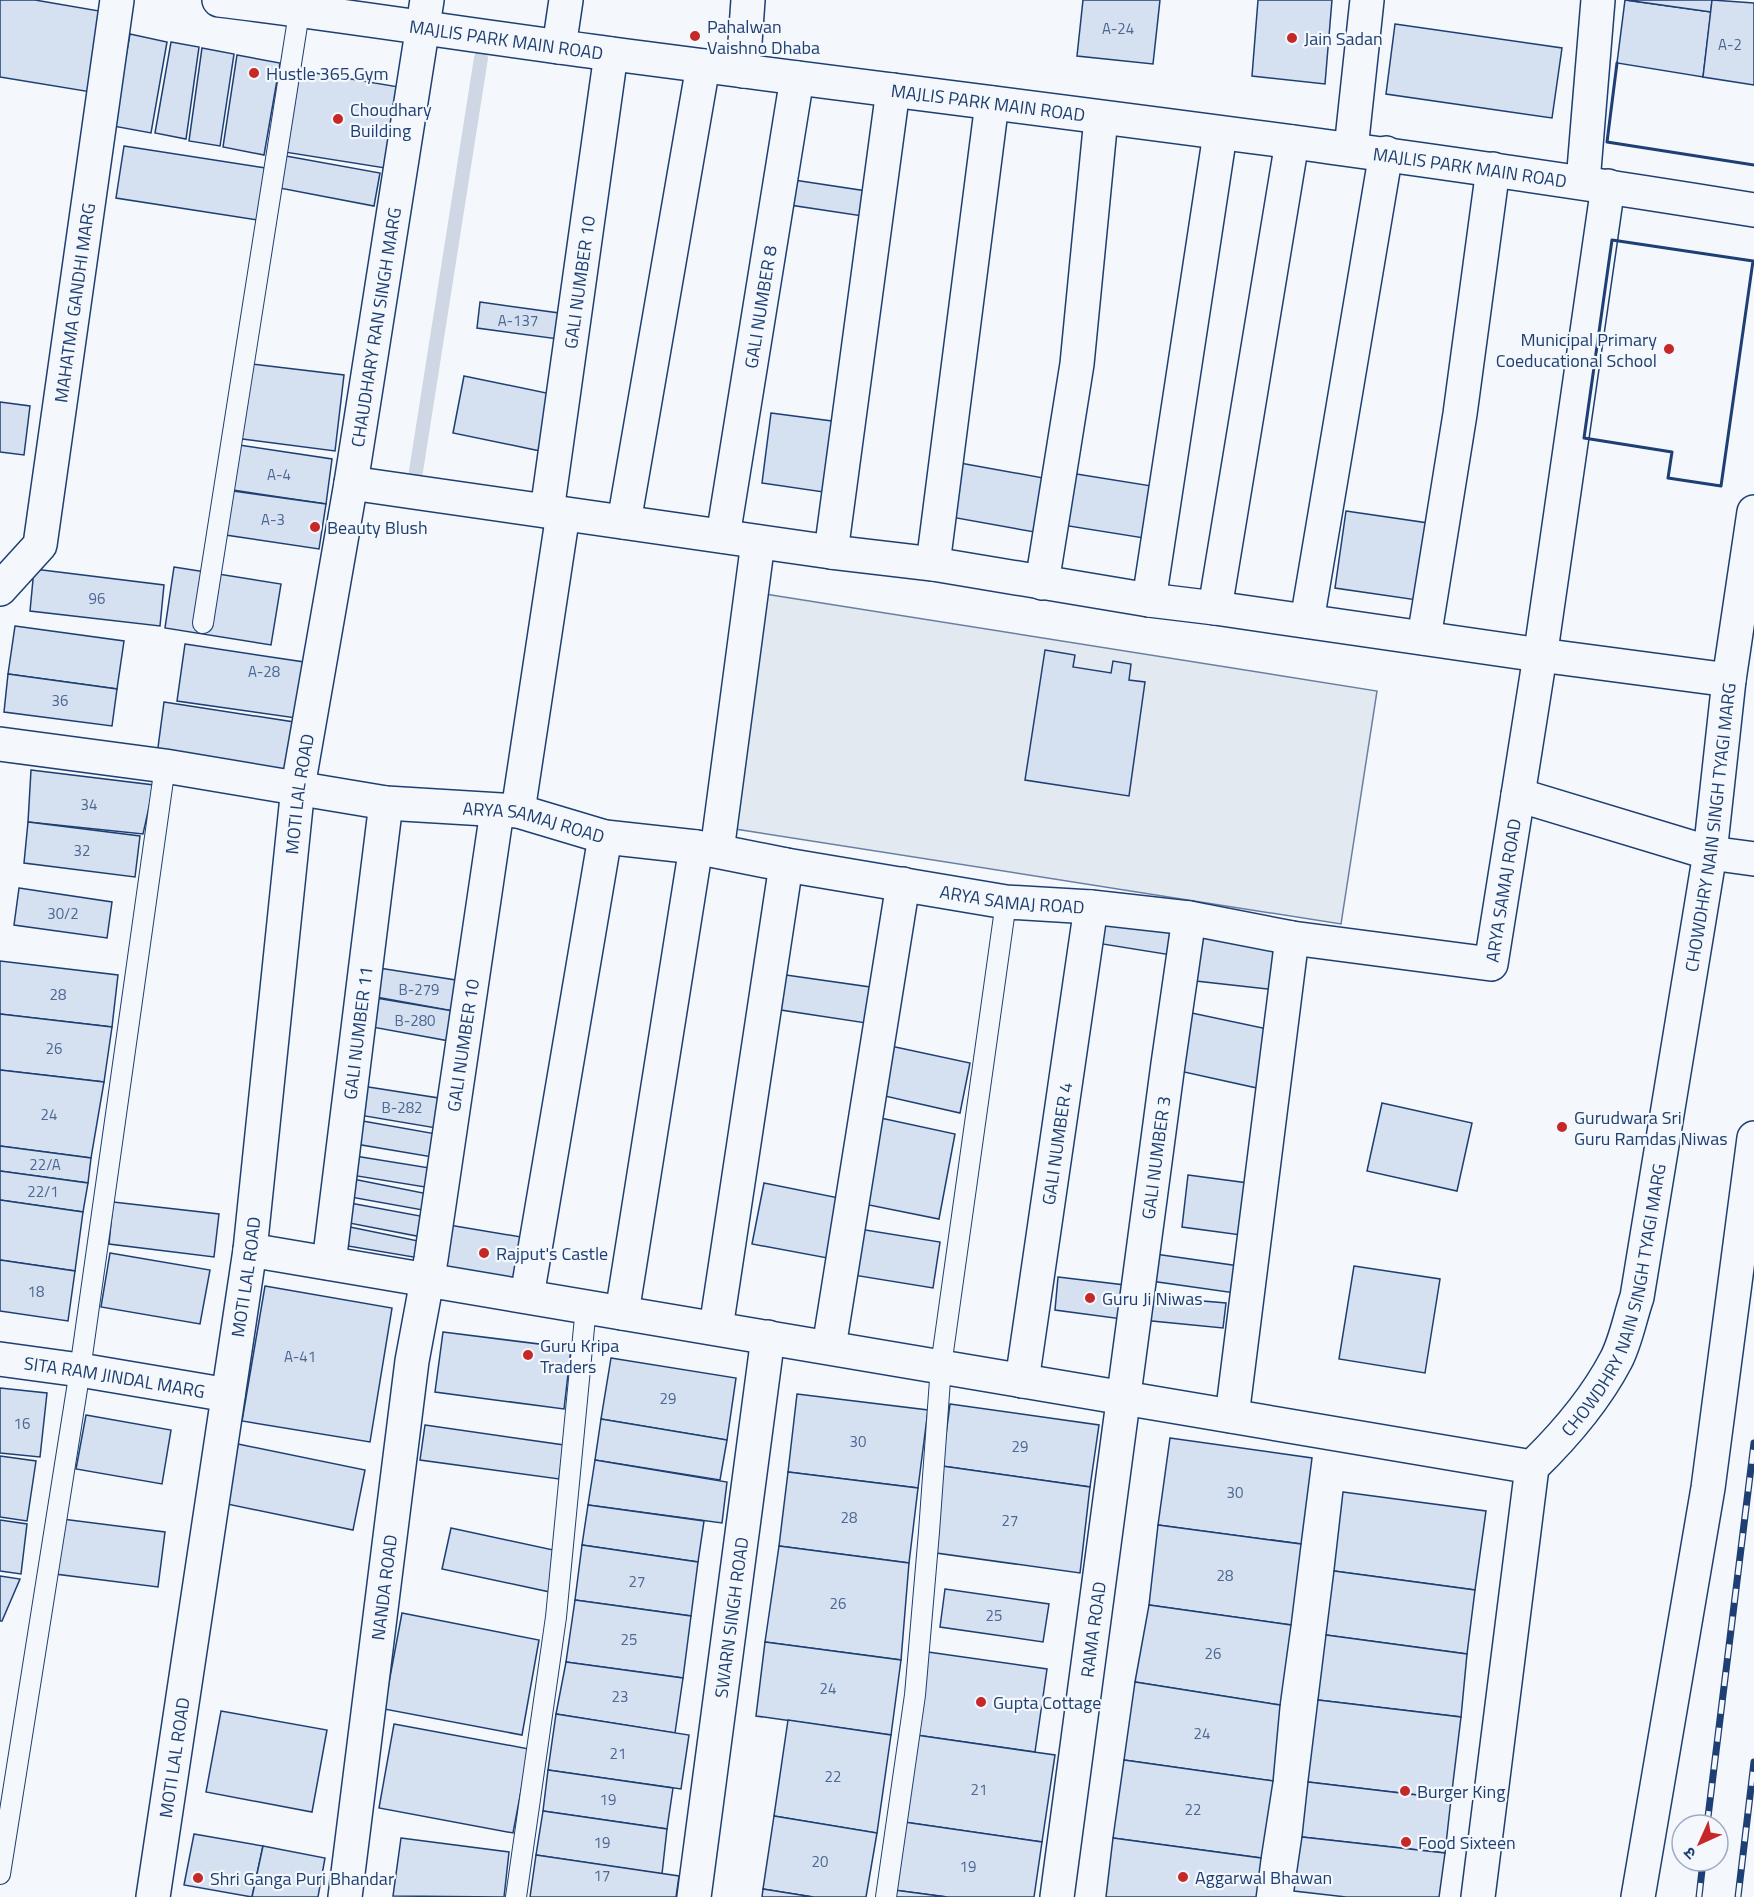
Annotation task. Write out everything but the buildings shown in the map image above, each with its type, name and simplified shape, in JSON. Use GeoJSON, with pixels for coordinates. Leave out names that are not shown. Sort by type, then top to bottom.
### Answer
{"type":"FeatureCollection","features":[{"type":"Feature","properties":{"kind":"street","name":"MAHATMA GANDHI MARG"},"geometry":{"type":"LineString","coordinates":[[0,589],[40,545],[117,0]]}},
{"type":"Feature","properties":{"kind":"street","name":"MAJLIS PARK MAIN ROAD"},"geometry":{"type":"LineString","coordinates":[[219,0],[425,14],[560,47],[1220,134],[1386,153],[1754,210]]}},
{"type":"Feature","properties":{"kind":"street"},"geometry":{"type":"LineString","coordinates":[[560,47],[566,0]]}},
{"type":"Feature","properties":{"kind":"street"},"geometry":{"type":"LineString","coordinates":[[743,71],[748,0]]}},
{"type":"Feature","properties":{"kind":"street"},"geometry":{"type":"LineString","coordinates":[[1351,149],[1367,0]]}},
{"type":"Feature","properties":{"kind":"street","name":"ARYA SAMAJ ROAD"},"geometry":{"type":"LineString","coordinates":[[0,744],[165,766],[386,803],[508,811],[605,837],[706,849],[786,865],[1006,902],[1091,907],[1189,918],[1292,938],[1491,964],[1540,655],[1595,184],[1598,0]]}},
{"type":"Feature","properties":{"kind":"street","name":"CHAUDHARY RAN SINGH MARG"},"geometry":{"type":"LineString","coordinates":[[321,656],[351,483],[425,14]]}},
{"type":"Feature","properties":{"kind":"street","name":"GALI NUMBER 10"},"geometry":{"type":"LineString","coordinates":[[427,1280],[508,811],[555,512],[611,54]]}},
{"type":"Feature","properties":{"kind":"street"},"geometry":{"type":"LineString","coordinates":[[624,522],[703,66]]}},
{"type":"Feature","properties":{"kind":"street","name":"GALI NUMBER 8"},"geometry":{"type":"LineString","coordinates":[[723,536],[797,78]]}},
{"type":"Feature","properties":{"kind":"street"},"geometry":{"type":"LineString","coordinates":[[831,552],[893,90]]}},
{"type":"Feature","properties":{"kind":"street"},"geometry":{"type":"LineString","coordinates":[[933,564],[992,103]]}},
{"type":"Feature","properties":{"kind":"street"},"geometry":{"type":"LineString","coordinates":[[1042,583],[1077,364],[1101,118]]}},
{"type":"Feature","properties":{"kind":"street"},"geometry":{"type":"LineString","coordinates":[[1149,600],[1220,134]]}},
{"type":"Feature","properties":{"kind":"street"},"geometry":{"type":"LineString","coordinates":[[1215,608],[1292,142]]}},
{"type":"Feature","properties":{"kind":"street"},"geometry":{"type":"LineString","coordinates":[[1307,621],[1386,153]]}},
{"type":"Feature","properties":{"kind":"street"},"geometry":{"type":"LineString","coordinates":[[1424,638],[1460,414],[1493,169]]}},
{"type":"Feature","properties":{"kind":"street"},"geometry":{"type":"LineString","coordinates":[[351,483],[758,542],[933,564],[1149,600],[1729,680]]}},
{"type":"Feature","properties":{"kind":"street","name":"CHOWDHRY NAIN SINGH TYAGI MARG"},"geometry":{"type":"LineString","coordinates":[[1532,1467],[1560,1440],[1617,1359],[1637,1297],[1710,853],[1729,680],[1754,512]]}},
{"type":"Feature","properties":{"kind":"street"},"geometry":{"type":"LineString","coordinates":[[622,1312],[706,849],[758,542]]}},
{"type":"Feature","properties":{"kind":"street","name":"MOTI LAL ROAD"},"geometry":{"type":"LineString","coordinates":[[153,1897],[250,1250],[298,787],[321,656]]}},
{"type":"Feature","properties":{"kind":"street"},"geometry":{"type":"LineString","coordinates":[[1518,795],[1710,853],[1754,859]]}},
{"type":"Feature","properties":{"kind":"street","name":"GALI NUMBER 11"},"geometry":{"type":"LineString","coordinates":[[329,1263],[386,803]]}},
{"type":"Feature","properties":{"kind":"street"},"geometry":{"type":"LineString","coordinates":[[527,1296],[605,837]]}},
{"type":"Feature","properties":{"kind":"street"},"geometry":{"type":"LineString","coordinates":[[716,1328],[786,865]]}},
{"type":"Feature","properties":{"kind":"street"},"geometry":{"type":"LineString","coordinates":[[829,1347],[903,884]]}},
{"type":"Feature","properties":{"kind":"street","name":"GALI NUMBER 4"},"geometry":{"type":"LineString","coordinates":[[1022,1380],[1091,907]]}},
{"type":"Feature","properties":{"kind":"street","name":"GALI NUMBER 3"},"geometry":{"type":"LineString","coordinates":[[1123,1397],[1189,918]]}},
{"type":"Feature","properties":{"kind":"street"},"geometry":{"type":"LineString","coordinates":[[1232,1416],[1292,938]]}},
{"type":"Feature","properties":{"kind":"street"},"geometry":{"type":"LineString","coordinates":[[1638,1897],[1708,1488],[1754,1138]]}},
{"type":"Feature","properties":{"kind":"street"},"geometry":{"type":"LineString","coordinates":[[250,1250],[1532,1467],[1478,1897]]}},
{"type":"Feature","properties":{"kind":"street","name":"NANDA ROAD"},"geometry":{"type":"LineString","coordinates":[[345,1897],[412,1360],[427,1280]]}},
{"type":"Feature","properties":{"kind":"street","name":"SWARN SINGH ROAD"},"geometry":{"type":"LineString","coordinates":[[694,1897],[768,1337]]}},
{"type":"Feature","properties":{"kind":"street","name":"SITA RAM JINDAL MARG"},"geometry":{"type":"LineString","coordinates":[[0,1359],[228,1395]]}},
{"type":"Feature","properties":{"kind":"street","name":"RAMA ROAD"},"geometry":{"type":"LineString","coordinates":[[1058,1897],[1123,1397]]}},
{"type":"Feature","properties":{"kind":"lane"},"geometry":{"type":"LineString","coordinates":[[203,623],[300,5]]}},
{"type":"Feature","properties":{"kind":"lane"},"geometry":{"type":"LineString","coordinates":[[0,1874],[80,1370],[165,766]]}},
{"type":"Feature","properties":{"kind":"lane"},"geometry":{"type":"LineString","coordinates":[[886,1897],[915,1695],[941,1366],[1006,902]]}},
{"type":"Feature","properties":{"kind":"lane"},"geometry":{"type":"LineString","coordinates":[[516,1897],[556,1617],[586,1307]]}},
{"type":"Feature","properties":{"kind":"shaded area"},"geometry":{"type":"Polygon","coordinates":[[[765,594],[1377,691],[1341,924],[729,828],[765,594]]]}},
{"type":"Feature","properties":{"kind":"waterway"},"geometry":{"type":"LineString","coordinates":[[414,484],[481,58]]}},
{"type":"Feature","properties":{"kind":"railway"},"geometry":{"type":"LineString","coordinates":[[1708,1813],[1754,1443]]}},
{"type":"Feature","properties":{"kind":"railway"},"geometry":{"type":"LineString","coordinates":[[1738,1897],[1754,1762]]}},
{"type":"Feature","properties":{"kind":"railway"},"geometry":{"type":"LineString","coordinates":[[1699,1897],[1702,1873]]}},
{"type":"Feature","properties":{"kind":"wall"},"geometry":{"type":"LineString","coordinates":[[1617,63],[1607,142],[1754,165]]}},
{"type":"Feature","properties":{"kind":"wall"},"geometry":{"type":"LineString","coordinates":[[1612,240],[1753,261],[1721,486],[1668,478],[1672,452],[1584,438],[1612,240]]}},
{"type":"Feature","properties":{"kind":"place","name":"Pahalwan Vaishno Dhaba"},"geometry":{"type":"Point","coordinates":[695,36]}},
{"type":"Feature","properties":{"kind":"place","name":"Jain Sadan"},"geometry":{"type":"Point","coordinates":[1292,38]}},
{"type":"Feature","properties":{"kind":"place","name":"Hustle 365 Gym"},"geometry":{"type":"Point","coordinates":[254,73]}},
{"type":"Feature","properties":{"kind":"place","name":"Choudhary Building"},"geometry":{"type":"Point","coordinates":[338,119]}},
{"type":"Feature","properties":{"kind":"place","name":"Municipal Primary Coeducational School"},"geometry":{"type":"Point","coordinates":[1669,349]}},
{"type":"Feature","properties":{"kind":"place","name":"Beauty Blush"},"geometry":{"type":"Point","coordinates":[315,527]}},
{"type":"Feature","properties":{"kind":"place","name":"Gurudwara Sri Guru Ramdas Niwas"},"geometry":{"type":"Point","coordinates":[1562,1127]}},
{"type":"Feature","properties":{"kind":"place","name":"Rajput's Castle"},"geometry":{"type":"Point","coordinates":[484,1253]}},
{"type":"Feature","properties":{"kind":"place","name":"Guru Ji Niwas"},"geometry":{"type":"Point","coordinates":[1090,1298]}},
{"type":"Feature","properties":{"kind":"place","name":"Guru Kripa Traders"},"geometry":{"type":"Point","coordinates":[528,1355]}},
{"type":"Feature","properties":{"kind":"place","name":"Gupta Cottage"},"geometry":{"type":"Point","coordinates":[981,1702]}},
{"type":"Feature","properties":{"kind":"place","name":"Burger King"},"geometry":{"type":"Point","coordinates":[1405,1791]}},
{"type":"Feature","properties":{"kind":"place","name":"Food Sixteen"},"geometry":{"type":"Point","coordinates":[1406,1842]}},
{"type":"Feature","properties":{"kind":"place","name":"Aggarwal Bhawan"},"geometry":{"type":"Point","coordinates":[1183,1877]}},
{"type":"Feature","properties":{"kind":"place","name":"Shri Ganga Puri Bhandar"},"geometry":{"type":"Point","coordinates":[198,1878]}}]}
